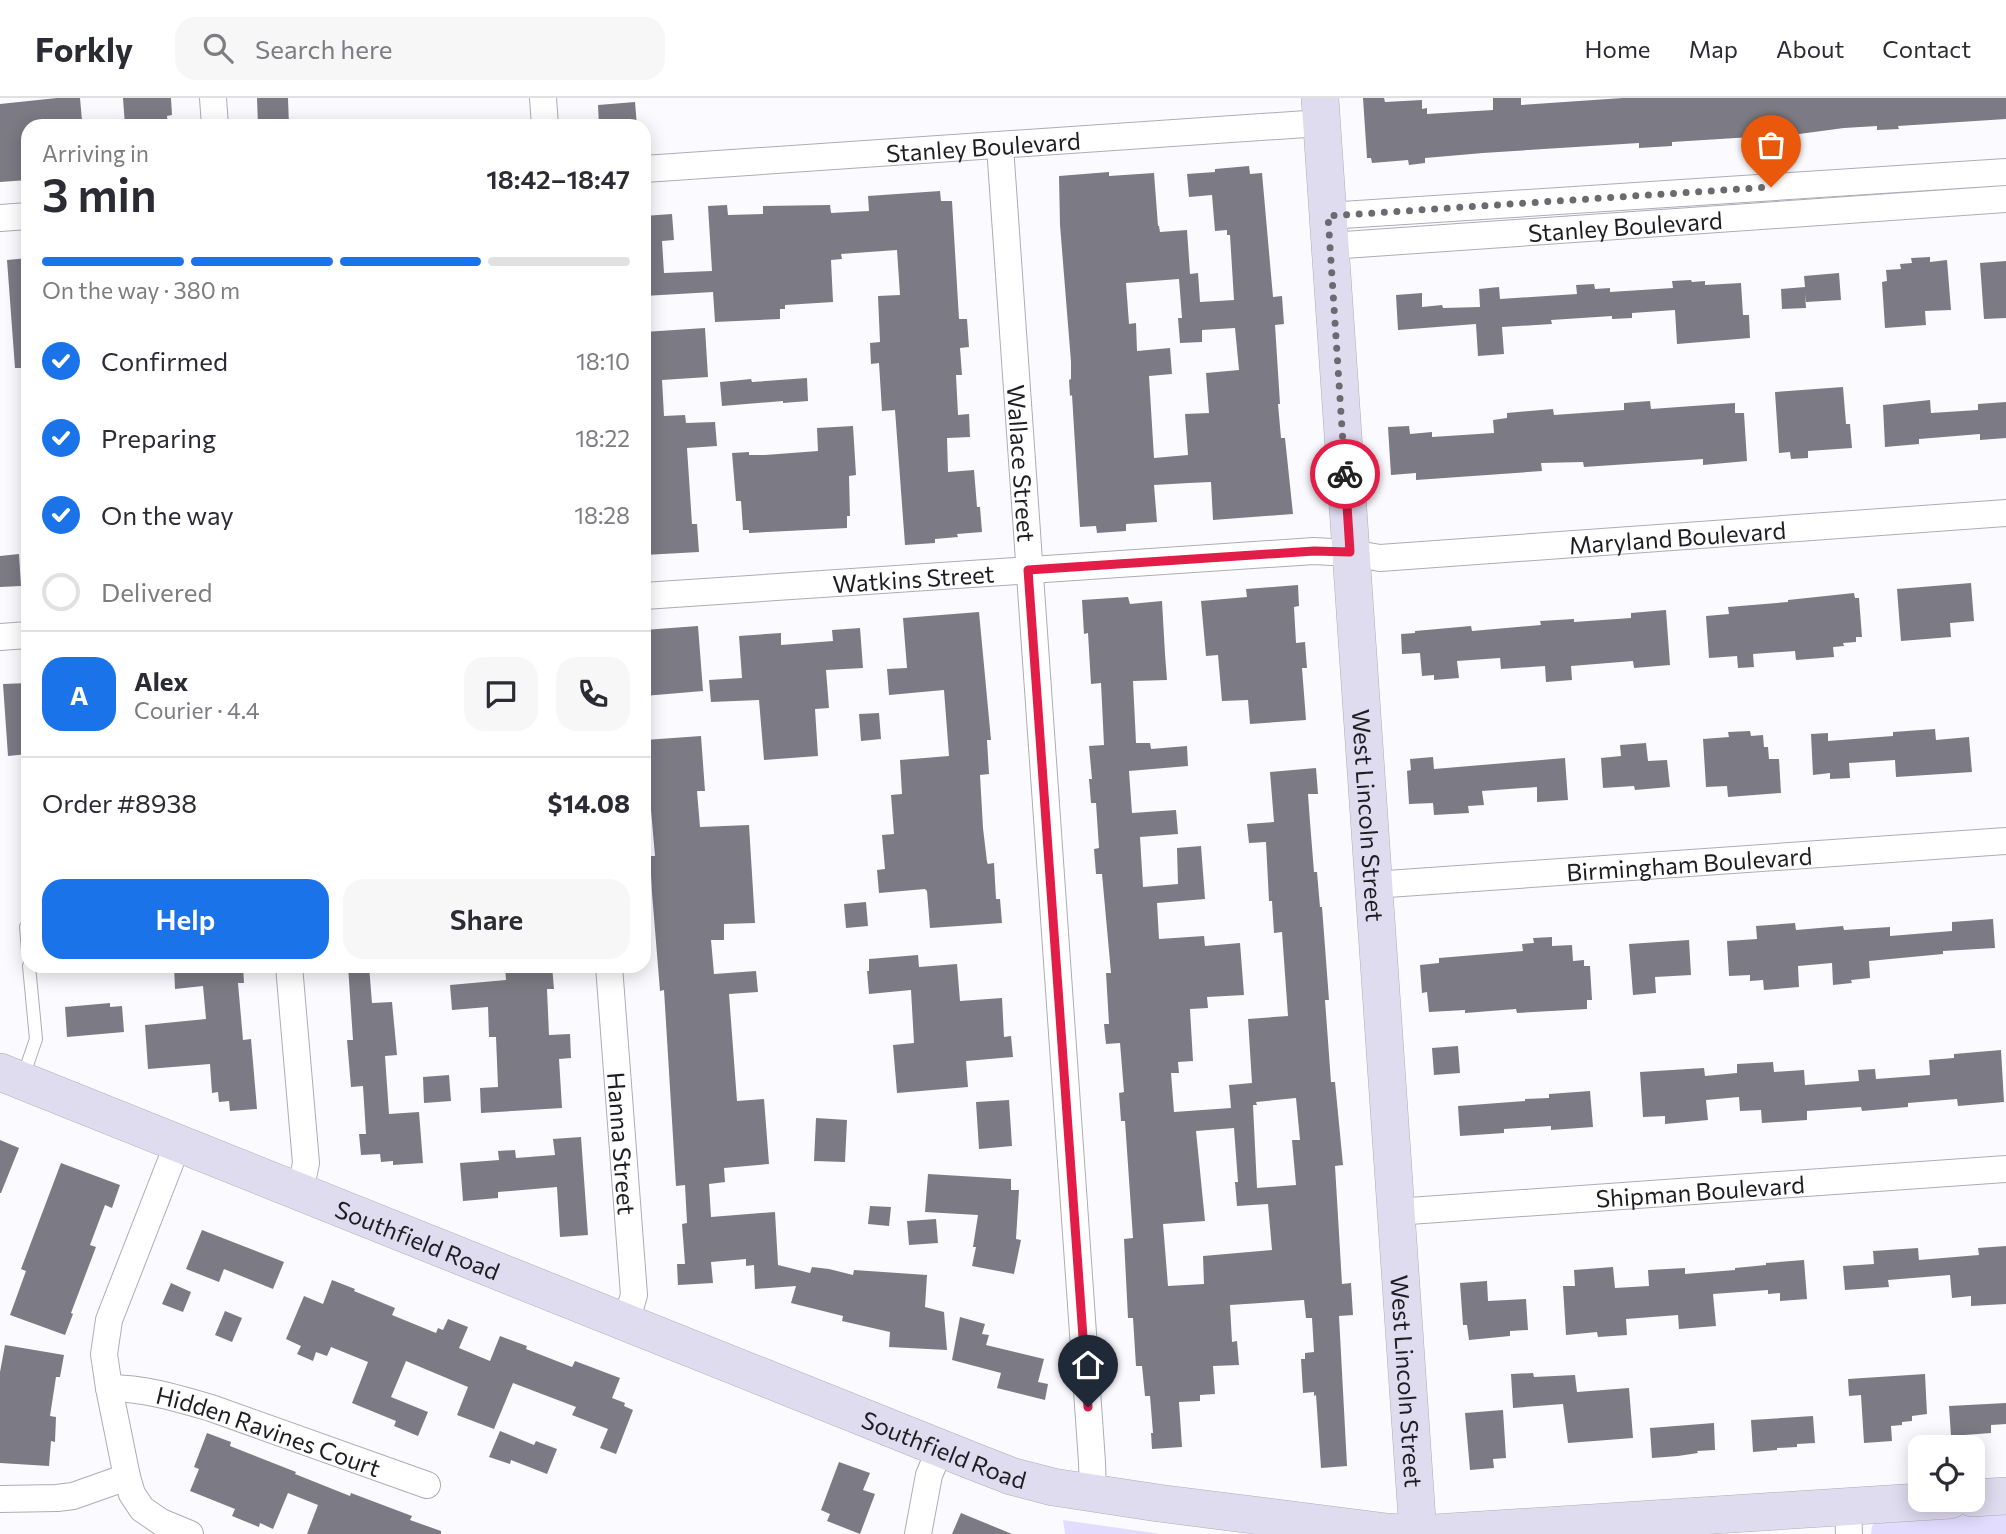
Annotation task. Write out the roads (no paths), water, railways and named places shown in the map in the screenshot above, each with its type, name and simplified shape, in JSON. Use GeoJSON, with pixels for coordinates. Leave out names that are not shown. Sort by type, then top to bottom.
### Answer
{"type":"FeatureCollection","features":[{"type":"Feature","properties":{"kind":"main road","name":"West Lincoln Street"},"geometry":{"type":"LineString","coordinates":[[1320,110],[1418,1534]]}},
{"type":"Feature","properties":{"kind":"main road","name":"Southfield Road"},"geometry":{"type":"LineString","coordinates":[[11,1076],[1011,1476],[1053,1487],[1300,1521],[1418,1534],[1848,1520],[1908,1508]]}},
{"type":"Feature","properties":{"kind":"main road"},"geometry":{"type":"LineString","coordinates":[[1985,1497],[2006,1496]]}},
{"type":"Feature","properties":{"kind":"street"},"geometry":{"type":"LineString","coordinates":[[213,98],[214,119]]}},
{"type":"Feature","properties":{"kind":"street"},"geometry":{"type":"LineString","coordinates":[[543,98],[544,119]]}},
{"type":"Feature","properties":{"kind":"street","name":"Stanley Boulevard"},"geometry":{"type":"LineString","coordinates":[[651,169],[1173,132],[1320,110]]}},
{"type":"Feature","properties":{"kind":"street","name":"Wallace Street"},"geometry":{"type":"LineString","coordinates":[[1000,146],[1093,1494]]}},
{"type":"Feature","properties":{"kind":"street","name":"Stanley Boulevard"},"geometry":{"type":"LineString","coordinates":[[1329,231],[1745,189],[2006,172]]}},
{"type":"Feature","properties":{"kind":"street"},"geometry":{"type":"LineString","coordinates":[[1745,189],[1747,217]]}},
{"type":"Feature","properties":{"kind":"street","name":"Stanley Boulevard"},"geometry":{"type":"LineString","coordinates":[[1329,231],[1747,217],[2006,199]]}},
{"type":"Feature","properties":{"kind":"street"},"geometry":{"type":"LineString","coordinates":[[0,218],[21,216]]}},
{"type":"Feature","properties":{"kind":"street","name":"Maryland Boulevard"},"geometry":{"type":"LineString","coordinates":[[1350,552],[1380,558],[2006,513]]}},
{"type":"Feature","properties":{"kind":"street","name":"Watkins Street"},"geometry":{"type":"LineString","coordinates":[[651,596],[1314,551],[1350,552]]}},
{"type":"Feature","properties":{"kind":"street"},"geometry":{"type":"LineString","coordinates":[[0,637],[21,636]]}},
{"type":"Feature","properties":{"kind":"street","name":"Birmingham Boulevard"},"geometry":{"type":"LineString","coordinates":[[1373,885],[2006,841]]}},
{"type":"Feature","properties":{"kind":"street"},"geometry":{"type":"LineString","coordinates":[[290,973],[306,1163],[300,1192]]}},
{"type":"Feature","properties":{"kind":"street","name":"Hanna Street"},"geometry":{"type":"LineString","coordinates":[[610,973],[634,1295],[626,1322]]}},
{"type":"Feature","properties":{"kind":"street"},"geometry":{"type":"LineString","coordinates":[[178,1143],[109,1320],[104,1354],[132,1494],[142,1509],[161,1522],[190,1534]]}},
{"type":"Feature","properties":{"kind":"street","name":"Shipman Boulevard"},"geometry":{"type":"LineString","coordinates":[[1395,1212],[2006,1169]]}},
{"type":"Feature","properties":{"kind":"street","name":"Hidden Ravines Court"},"geometry":{"type":"LineString","coordinates":[[109,1388],[133,1388],[175,1397],[427,1485]]}},
{"type":"Feature","properties":{"kind":"street"},"geometry":{"type":"LineString","coordinates":[[918,1534],[929,1475],[941,1447]]}},
{"type":"Feature","properties":{"kind":"street"},"geometry":{"type":"LineString","coordinates":[[0,1499],[57,1499],[73,1496],[127,1476]]}},
{"type":"Feature","properties":{"kind":"lane"},"geometry":{"type":"LineString","coordinates":[[11,1076],[36,1039],[30,973]]}}]}
